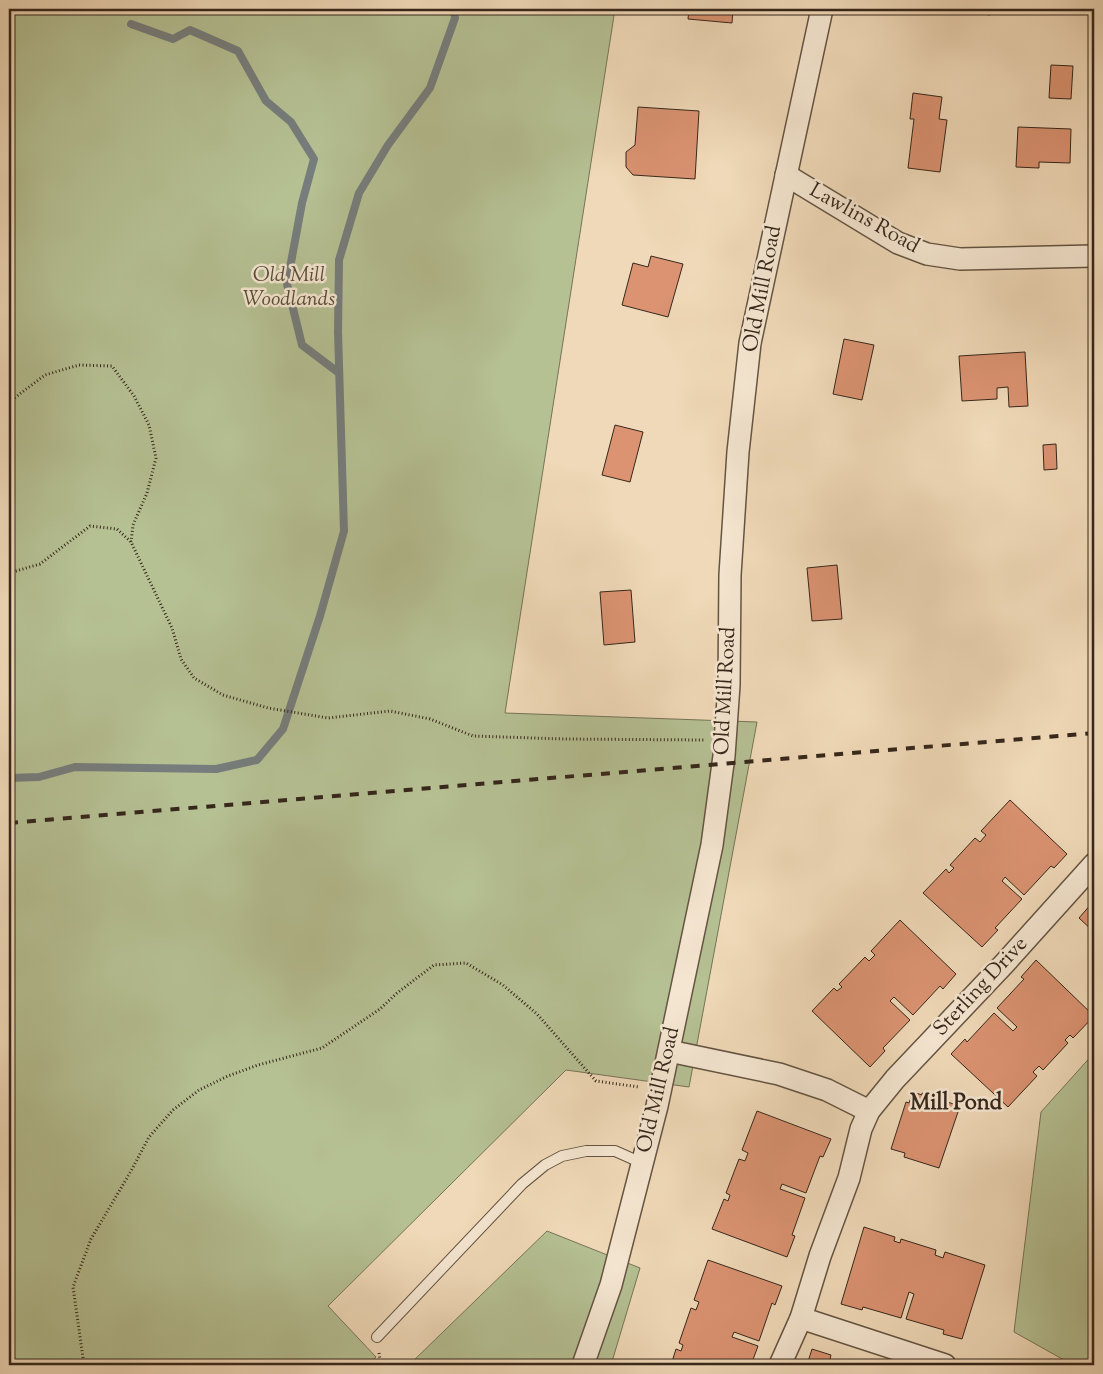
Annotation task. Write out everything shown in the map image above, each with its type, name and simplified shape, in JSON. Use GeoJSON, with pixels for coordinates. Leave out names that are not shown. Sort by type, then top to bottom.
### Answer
{"type":"FeatureCollection","features":[{"type":"Feature","properties":{"kind":"street","name":"Old Mill Road"},"geometry":{"type":"LineString","coordinates":[[583,1365],[611,1285],[670,1051],[712,845],[726,740],[729,685],[730,575],[738,452],[750,343],[822,9]]}},
{"type":"Feature","properties":{"kind":"street","name":"Lawlins Road"},"geometry":{"type":"LineString","coordinates":[[786,175],[898,243],[926,254],[960,259],[1094,256]]}},
{"type":"Feature","properties":{"kind":"street","name":"Sterling Drive"},"geometry":{"type":"LineString","coordinates":[[780,1365],[801,1318],[820,1256],[849,1178],[861,1129],[869,1111],[895,1079],[1004,964],[1094,864]]}},
{"type":"Feature","properties":{"kind":"street"},"geometry":{"type":"LineString","coordinates":[[670,1051],[779,1074],[827,1090],[869,1111]]}},
{"type":"Feature","properties":{"kind":"street"},"geometry":{"type":"LineString","coordinates":[[801,1318],[945,1365]]}},
{"type":"Feature","properties":{"kind":"lane"},"geometry":{"type":"LineString","coordinates":[[377,1338],[522,1184],[545,1165],[562,1156],[586,1151],[615,1151],[642,1162]]}},
{"type":"Feature","properties":{"kind":"path"},"geometry":{"type":"LineString","coordinates":[[9,402],[45,375],[79,365],[112,366],[134,396],[149,425],[156,458],[147,493],[133,524],[131,542]]}},
{"type":"Feature","properties":{"kind":"path"},"geometry":{"type":"LineString","coordinates":[[9,573],[40,564],[90,526],[117,529],[131,542],[168,621],[181,659],[194,678],[223,696],[272,709],[328,718],[390,710],[430,719],[473,736],[564,739],[726,740]]}},
{"type":"Feature","properties":{"kind":"path"},"geometry":{"type":"LineString","coordinates":[[84,1365],[73,1288],[91,1239],[131,1171],[148,1137],[173,1110],[199,1090],[258,1064],[322,1048],[380,1009],[434,964],[466,963],[503,985],[538,1014],[596,1081],[660,1090]]}},
{"type":"Feature","properties":{"kind":"green space","name":"Old Mill Woodlands"},"geometry":{"type":"Polygon","coordinates":[[[9,9],[615,9],[505,713],[757,722],[689,1087],[566,1070],[328,1306],[376,1357],[367,1365],[9,1365],[9,9]]]}},
{"type":"Feature","properties":{"kind":"green space"},"geometry":{"type":"Polygon","coordinates":[[[1094,1053],[1094,1365],[1073,1365],[1014,1332],[1041,1112],[1094,1053]]]}},
{"type":"Feature","properties":{"kind":"green space"},"geometry":{"type":"Polygon","coordinates":[[[547,1231],[640,1268],[611,1365],[409,1365],[547,1231]]]}},
{"type":"Feature","properties":{"kind":"building"},"geometry":{"type":"Polygon","coordinates":[[[689,9],[733,9],[732,23],[688,19],[689,9]]]}},
{"type":"Feature","properties":{"kind":"building"},"geometry":{"type":"Polygon","coordinates":[[[955,9],[991,9],[990,15],[955,9]]]}},
{"type":"Feature","properties":{"kind":"building"},"geometry":{"type":"Polygon","coordinates":[[[1051,65],[1073,66],[1071,99],[1049,98],[1051,65]]]}},
{"type":"Feature","properties":{"kind":"building"},"geometry":{"type":"Polygon","coordinates":[[[913,93],[942,97],[939,119],[947,120],[940,172],[908,168],[914,119],[910,119],[913,93]]]}},
{"type":"Feature","properties":{"kind":"building"},"geometry":{"type":"Polygon","coordinates":[[[638,107],[699,111],[695,179],[633,175],[626,167],[626,152],[635,145],[638,107]]]}},
{"type":"Feature","properties":{"kind":"building"},"geometry":{"type":"Polygon","coordinates":[[[1018,127],[1071,129],[1070,163],[1039,162],[1039,168],[1016,167],[1018,127]]]}},
{"type":"Feature","properties":{"kind":"building"},"geometry":{"type":"Polygon","coordinates":[[[651,256],[683,264],[668,317],[622,305],[633,263],[648,267],[651,256]]]}},
{"type":"Feature","properties":{"kind":"building"},"geometry":{"type":"Polygon","coordinates":[[[844,339],[874,345],[862,400],[833,394],[844,339]]]}},
{"type":"Feature","properties":{"kind":"building"},"geometry":{"type":"Polygon","coordinates":[[[1025,352],[1028,406],[1009,407],[1008,387],[997,388],[997,399],[962,401],[959,356],[1025,352]]]}},
{"type":"Feature","properties":{"kind":"building"},"geometry":{"type":"Polygon","coordinates":[[[615,425],[643,432],[630,482],[602,475],[615,425]]]}},
{"type":"Feature","properties":{"kind":"building"},"geometry":{"type":"Polygon","coordinates":[[[1056,444],[1057,469],[1044,470],[1043,445],[1056,444]]]}},
{"type":"Feature","properties":{"kind":"building"},"geometry":{"type":"Polygon","coordinates":[[[837,565],[842,619],[812,621],[807,568],[837,565]]]}},
{"type":"Feature","properties":{"kind":"building"},"geometry":{"type":"Polygon","coordinates":[[[631,590],[635,642],[604,645],[600,592],[631,590]]]}},
{"type":"Feature","properties":{"kind":"building"},"geometry":{"type":"Polygon","coordinates":[[[1010,800],[1067,854],[1054,868],[1051,866],[1024,895],[1005,877],[1002,881],[1022,899],[995,928],[998,930],[982,947],[923,893],[946,869],[949,873],[954,868],[950,865],[975,838],[980,842],[986,835],[981,831],[1010,800]]]}},
{"type":"Feature","properties":{"kind":"building"},"geometry":{"type":"Polygon","coordinates":[[[1092,903],[1094,905],[1094,932],[1079,918],[1092,903]]]}},
{"type":"Feature","properties":{"kind":"building"},"geometry":{"type":"Polygon","coordinates":[[[900,920],[956,974],[943,989],[940,986],[913,1015],[894,997],[890,1001],[910,1020],[883,1048],[885,1051],[870,1067],[812,1011],[834,988],[837,991],[842,987],[839,984],[865,957],[869,961],[875,955],[871,951],[900,920]]]}},
{"type":"Feature","properties":{"kind":"building"},"geometry":{"type":"Polygon","coordinates":[[[1036,960],[1094,1016],[1073,1038],[1070,1035],[1065,1040],[1068,1043],[1043,1070],[1039,1066],[1033,1072],[1037,1076],[1008,1107],[951,1054],[965,1039],[967,1042],[994,1013],[1013,1031],[1017,1027],[997,1008],[1024,979],[1021,977],[1036,960]]]}},
{"type":"Feature","properties":{"kind":"building"},"geometry":{"type":"Polygon","coordinates":[[[913,1092],[928,1095],[929,1092],[943,1096],[941,1100],[960,1106],[939,1168],[904,1157],[905,1153],[891,1149],[906,1102],[909,1103],[913,1092]]]}},
{"type":"Feature","properties":{"kind":"building"},"geometry":{"type":"Polygon","coordinates":[[[757,1111],[831,1139],[823,1157],[820,1156],[806,1193],[782,1184],[780,1189],[805,1198],[792,1235],[795,1236],[787,1257],[712,1229],[724,1199],[728,1201],[730,1195],[726,1193],[739,1159],[745,1161],[748,1153],[742,1150],[757,1111]]]}},
{"type":"Feature","properties":{"kind":"building"},"geometry":{"type":"Polygon","coordinates":[[[864,1227],[895,1237],[894,1241],[900,1243],[901,1239],[936,1250],[935,1255],[943,1258],[945,1252],[985,1265],[962,1339],[943,1334],[944,1330],[906,1319],[914,1294],[909,1292],[901,1318],[863,1307],[862,1310],[841,1304],[864,1227]]]}},
{"type":"Feature","properties":{"kind":"building"},"geometry":{"type":"Polygon","coordinates":[[[708,1260],[782,1286],[775,1305],[772,1303],[759,1341],[734,1332],[732,1337],[758,1346],[751,1365],[671,1365],[676,1349],[681,1351],[683,1345],[679,1343],[691,1308],[696,1310],[699,1302],[694,1300],[708,1260]]]}},
{"type":"Feature","properties":{"kind":"building"},"geometry":{"type":"Polygon","coordinates":[[[812,1349],[831,1355],[830,1359],[850,1365],[807,1365],[812,1349]]]}},
{"type":"Feature","properties":{"kind":"waterway"},"geometry":{"type":"LineString","coordinates":[[9,778],[39,777],[75,767],[216,769],[257,760],[283,729],[320,616],[344,531],[338,332],[339,260],[359,193],[388,145],[430,88],[455,18],[454,9]]}},
{"type":"Feature","properties":{"kind":"waterway"},"geometry":{"type":"LineString","coordinates":[[131,24],[173,39],[190,30],[238,51],[266,101],[291,122],[314,159],[302,203],[287,284],[302,345],[339,373]]}},
{"type":"Feature","properties":{"kind":"railway"},"geometry":{"type":"LineString","coordinates":[[9,823],[1094,733]]}},
{"type":"Feature","properties":{"kind":"district","name":"Mill Pond"},"geometry":{"type":"Point","coordinates":[956,1104]}}]}
